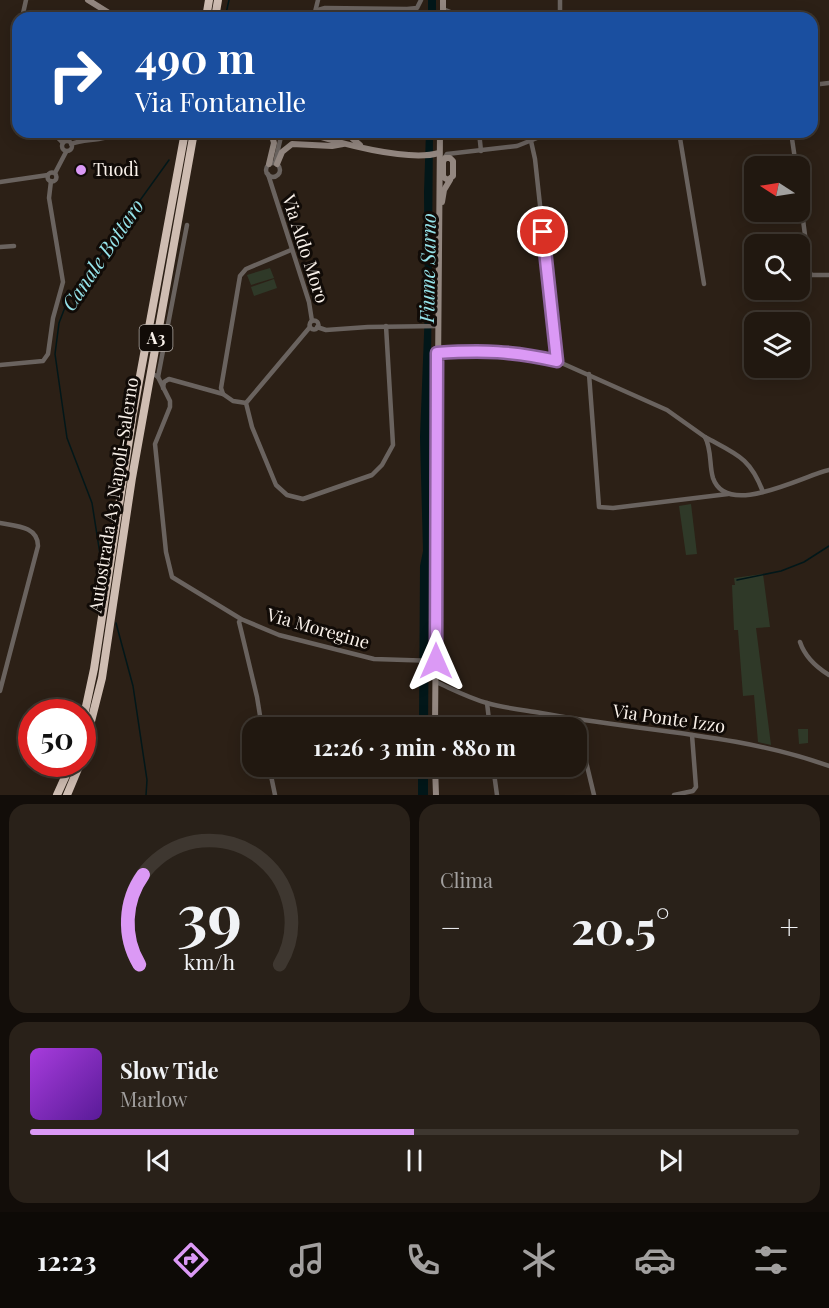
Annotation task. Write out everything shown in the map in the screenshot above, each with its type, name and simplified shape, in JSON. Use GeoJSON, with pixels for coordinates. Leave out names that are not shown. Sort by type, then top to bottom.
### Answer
{"type":"FeatureCollection","features":[{"type":"Feature","properties":{"kind":"highway","name":"Autostrada A3 Napoli-Salerno"},"geometry":{"type":"LineString","coordinates":[[88,699],[96,660],[134,414],[184,138]]}},
{"type":"Feature","properties":{"kind":"highway","name":"Autostrada A3 Napoli-Salerno"},"geometry":{"type":"LineString","coordinates":[[96,703],[102,678],[132,478],[193,138]]}},
{"type":"Feature","properties":{"kind":"highway"},"geometry":{"type":"LineString","coordinates":[[57,795],[65,777]]}},
{"type":"Feature","properties":{"kind":"highway"},"geometry":{"type":"LineString","coordinates":[[67,795],[75,777]]}},
{"type":"Feature","properties":{"kind":"highway"},"geometry":{"type":"LineString","coordinates":[[72,795],[77,777]]}},
{"type":"Feature","properties":{"kind":"main road"},"geometry":{"type":"LineString","coordinates":[[88,0],[107,12]]}},
{"type":"Feature","properties":{"kind":"main road"},"geometry":{"type":"LineString","coordinates":[[443,0],[443,9]]}},
{"type":"Feature","properties":{"kind":"main road"},"geometry":{"type":"LineString","coordinates":[[272,138],[274,163]]}},
{"type":"Feature","properties":{"kind":"main road"},"geometry":{"type":"LineString","coordinates":[[327,138],[388,153],[445,157]]}},
{"type":"Feature","properties":{"kind":"main road"},"geometry":{"type":"LineString","coordinates":[[352,138],[363,147]]}},
{"type":"Feature","properties":{"kind":"main road"},"geometry":{"type":"LineString","coordinates":[[440,138],[447,178],[440,215]]}},
{"type":"Feature","properties":{"kind":"main road"},"geometry":{"type":"LineString","coordinates":[[274,163],[292,144],[332,146],[344,144]]}},
{"type":"Feature","properties":{"kind":"main road"},"geometry":{"type":"LineString","coordinates":[[435,717],[437,326],[440,168],[445,157]]}},
{"type":"Feature","properties":{"kind":"main road"},"geometry":{"type":"LineString","coordinates":[[440,168],[447,178]]}},
{"type":"Feature","properties":{"kind":"main road"},"geometry":{"type":"LineString","coordinates":[[435,777],[436,795]]}},
{"type":"Feature","properties":{"kind":"street"},"geometry":{"type":"LineString","coordinates":[[315,12],[318,0]]}},
{"type":"Feature","properties":{"kind":"street"},"geometry":{"type":"LineString","coordinates":[[315,12],[330,7],[413,9],[420,5],[421,0]]}},
{"type":"Feature","properties":{"kind":"street"},"geometry":{"type":"LineString","coordinates":[[443,9],[450,12]]}},
{"type":"Feature","properties":{"kind":"street"},"geometry":{"type":"LineString","coordinates":[[58,138],[63,143],[62,148],[66,152]]}},
{"type":"Feature","properties":{"kind":"street"},"geometry":{"type":"LineString","coordinates":[[71,144],[100,138]]}},
{"type":"Feature","properties":{"kind":"street"},"geometry":{"type":"LineString","coordinates":[[278,175],[274,177],[268,174],[267,168],[274,163],[280,138]]}},
{"type":"Feature","properties":{"kind":"street"},"geometry":{"type":"LineString","coordinates":[[480,138],[481,151]]}},
{"type":"Feature","properties":{"kind":"street"},"geometry":{"type":"LineString","coordinates":[[445,157],[517,146],[538,138]]}},
{"type":"Feature","properties":{"kind":"street"},"geometry":{"type":"LineString","coordinates":[[680,138],[704,284]]}},
{"type":"Feature","properties":{"kind":"street"},"geometry":{"type":"LineString","coordinates":[[792,138],[795,156]]}},
{"type":"Feature","properties":{"kind":"street"},"geometry":{"type":"LineString","coordinates":[[63,143],[68,141],[71,144]]}},
{"type":"Feature","properties":{"kind":"street"},"geometry":{"type":"LineString","coordinates":[[531,141],[535,159],[557,361]]}},
{"type":"Feature","properties":{"kind":"street"},"geometry":{"type":"LineString","coordinates":[[51,181],[56,179],[55,173],[66,152],[70,150],[71,144]]}},
{"type":"Feature","properties":{"kind":"street"},"geometry":{"type":"LineString","coordinates":[[272,186],[280,170],[274,163]]}},
{"type":"Feature","properties":{"kind":"street"},"geometry":{"type":"LineString","coordinates":[[0,182],[55,173]]}},
{"type":"Feature","properties":{"kind":"street","name":"Via Aldo Moro"},"geometry":{"type":"LineString","coordinates":[[268,174],[309,302],[312,321]]}},
{"type":"Feature","properties":{"kind":"street"},"geometry":{"type":"LineString","coordinates":[[0,365],[45,360],[48,354],[54,310],[63,288],[63,282],[49,198],[51,181],[48,175]]}},
{"type":"Feature","properties":{"kind":"street"},"geometry":{"type":"LineString","coordinates":[[803,222],[810,273],[829,275]]}},
{"type":"Feature","properties":{"kind":"street","name":"Via Moregine"},"geometry":{"type":"LineString","coordinates":[[187,225],[157,376],[170,401],[170,407],[155,444],[169,573],[180,583],[241,619],[279,634],[374,659],[436,661]]}},
{"type":"Feature","properties":{"kind":"street"},"geometry":{"type":"LineString","coordinates":[[0,247],[14,246]]}},
{"type":"Feature","properties":{"kind":"street"},"geometry":{"type":"LineString","coordinates":[[223,394],[221,388],[240,276],[246,269],[291,250]]}},
{"type":"Feature","properties":{"kind":"street"},"geometry":{"type":"LineString","coordinates":[[246,403],[310,327],[312,321],[317,321],[317,327],[314,329],[310,327]]}},
{"type":"Feature","properties":{"kind":"street"},"geometry":{"type":"LineString","coordinates":[[246,403],[252,427],[276,485],[287,495],[303,499],[372,475],[382,465],[393,445],[386,326]]}},
{"type":"Feature","properties":{"kind":"street","name":"Via Aldo Moro"},"geometry":{"type":"LineString","coordinates":[[317,327],[326,330],[386,326],[437,326]]}},
{"type":"Feature","properties":{"kind":"street"},"geometry":{"type":"LineString","coordinates":[[437,353],[491,350],[521,353],[557,361],[589,374],[667,410],[705,437],[734,453],[750,464],[763,492]]}},
{"type":"Feature","properties":{"kind":"street"},"geometry":{"type":"LineString","coordinates":[[589,374],[600,507],[614,508],[763,492],[778,489],[829,470]]}},
{"type":"Feature","properties":{"kind":"street"},"geometry":{"type":"LineString","coordinates":[[163,388],[164,382],[169,380],[223,394],[233,401],[246,403]]}},
{"type":"Feature","properties":{"kind":"street"},"geometry":{"type":"LineString","coordinates":[[705,437],[708,442],[713,479],[720,489],[728,494]]}},
{"type":"Feature","properties":{"kind":"street"},"geometry":{"type":"LineString","coordinates":[[0,523],[29,529],[37,537],[38,546],[0,691]]}},
{"type":"Feature","properties":{"kind":"street"},"geometry":{"type":"LineString","coordinates":[[241,619],[239,622],[260,717]]}},
{"type":"Feature","properties":{"kind":"street"},"geometry":{"type":"LineString","coordinates":[[800,642],[809,660],[829,675]]}},
{"type":"Feature","properties":{"kind":"street","name":"Via Ponte Izzo"},"geometry":{"type":"LineString","coordinates":[[436,682],[487,703],[560,717]]}},
{"type":"Feature","properties":{"kind":"street"},"geometry":{"type":"LineString","coordinates":[[487,703],[489,717]]}},
{"type":"Feature","properties":{"kind":"street","name":"Via Ponte Izzo"},"geometry":{"type":"LineString","coordinates":[[587,721],[692,735],[781,751],[829,766]]}},
{"type":"Feature","properties":{"kind":"street"},"geometry":{"type":"LineString","coordinates":[[674,795],[693,791],[696,787],[692,735]]}},
{"type":"Feature","properties":{"kind":"street"},"geometry":{"type":"LineString","coordinates":[[587,766],[594,795]]}},
{"type":"Feature","properties":{"kind":"street"},"geometry":{"type":"LineString","coordinates":[[272,777],[275,795]]}},
{"type":"Feature","properties":{"kind":"street"},"geometry":{"type":"LineString","coordinates":[[495,777],[497,795]]}},
{"type":"Feature","properties":{"kind":"green space"},"geometry":{"type":"Polygon","coordinates":[[[270,268],[274,278],[251,285],[247,275],[270,268]]]}},
{"type":"Feature","properties":{"kind":"green space"},"geometry":{"type":"Polygon","coordinates":[[[274,279],[277,288],[254,296],[251,287],[274,279]]]}},
{"type":"Feature","properties":{"kind":"green space"},"geometry":{"type":"Polygon","coordinates":[[[691,504],[697,554],[686,555],[679,506],[691,504]]]}},
{"type":"Feature","properties":{"kind":"green space"},"geometry":{"type":"Polygon","coordinates":[[[763,574],[770,627],[756,628],[771,745],[758,742],[754,695],[743,696],[738,630],[734,630],[732,585],[735,585],[734,578],[763,574]]]}},
{"type":"Feature","properties":{"kind":"green space"},"geometry":{"type":"Polygon","coordinates":[[[798,729],[808,729],[808,743],[799,744],[798,729]]]}},
{"type":"Feature","properties":{"kind":"water"},"geometry":{"type":"Polygon","coordinates":[[[428,0],[436,0],[436,12],[428,12],[428,0]]]}},
{"type":"Feature","properties":{"kind":"water","name":"Fiume Sarno"},"geometry":{"type":"Polygon","coordinates":[[[426,138],[433,138],[428,717],[419,717],[420,566],[423,551],[420,437],[425,309],[426,138]]]}},
{"type":"Feature","properties":{"kind":"water"},"geometry":{"type":"Polygon","coordinates":[[[418,777],[428,777],[428,795],[418,795],[418,777]]]}},
{"type":"Feature","properties":{"kind":"waterway","name":"Canale Bottaro"},"geometry":{"type":"LineString","coordinates":[[226,12],[229,0]]}},
{"type":"Feature","properties":{"kind":"waterway","name":"Canale Bottaro"},"geometry":{"type":"LineString","coordinates":[[102,567],[92,503],[67,438],[55,354],[59,323],[67,302],[169,160]]}},
{"type":"Feature","properties":{"kind":"waterway"},"geometry":{"type":"LineString","coordinates":[[737,580],[781,571],[804,562],[829,546]]}},
{"type":"Feature","properties":{"kind":"waterway","name":"Canale Bottaro"},"geometry":{"type":"LineString","coordinates":[[116,623],[133,686],[147,780],[146,795]]}},
{"type":"Feature","properties":{"kind":"place","name":"Tuodì"},"geometry":{"type":"Point","coordinates":[81,170]}},
{"type":"Feature","properties":{"kind":"route"},"geometry":{"type":"LineString","coordinates":[[436,661],[437,353],[491,350],[521,353],[557,361],[543,232]]}}]}
